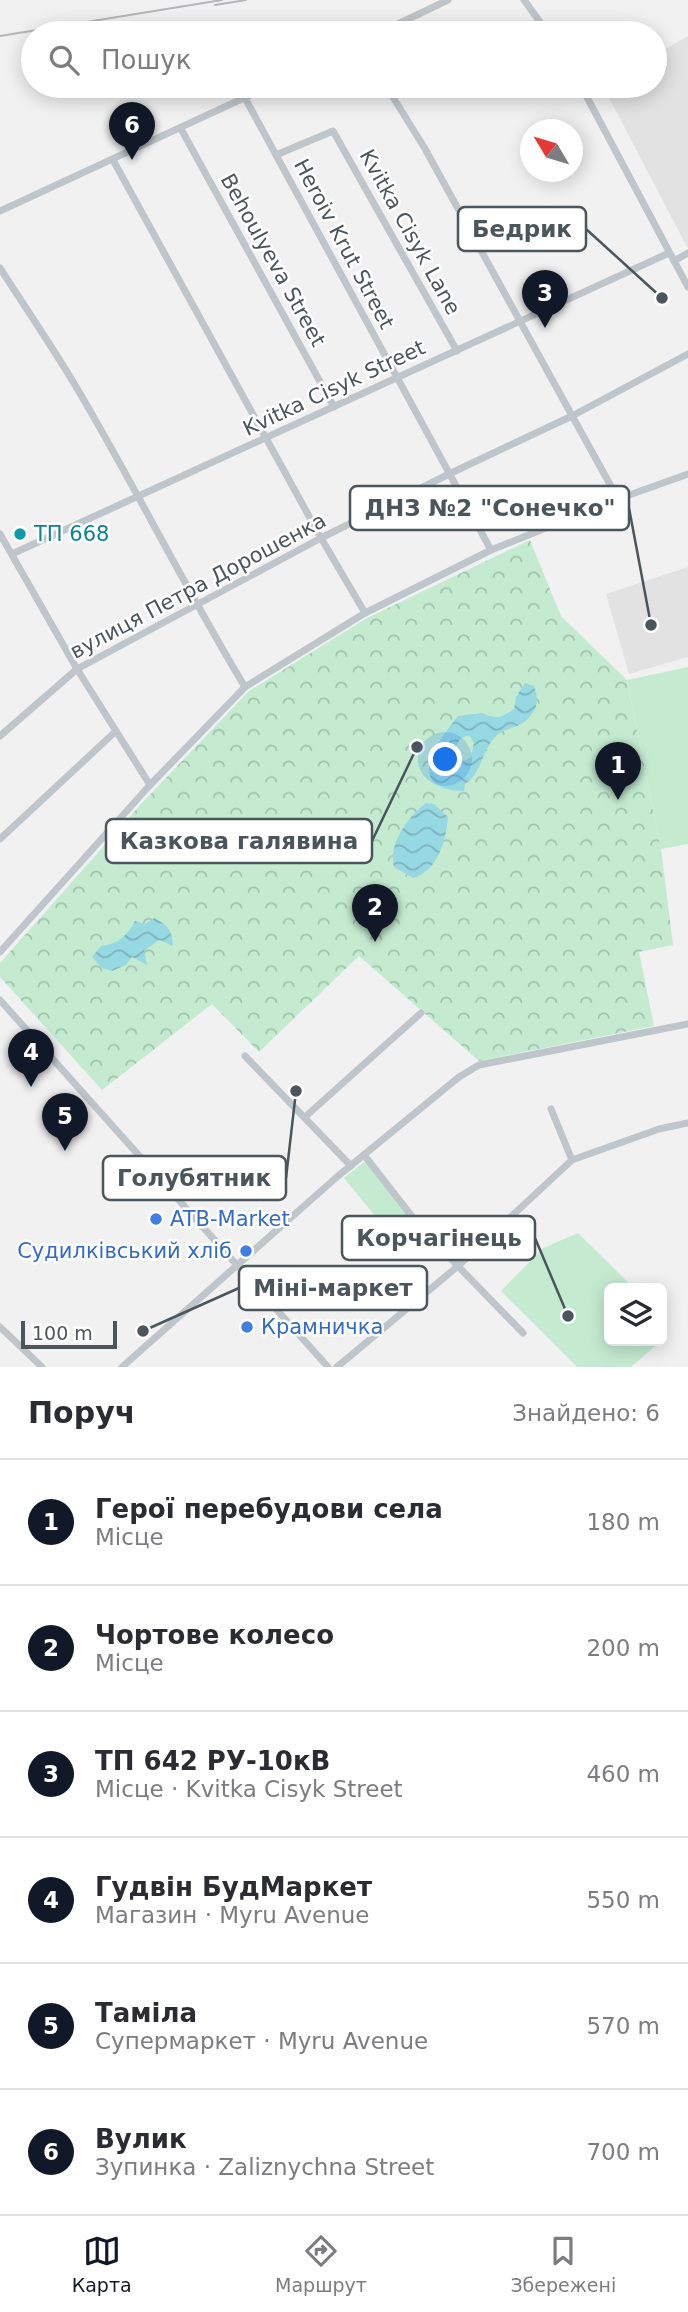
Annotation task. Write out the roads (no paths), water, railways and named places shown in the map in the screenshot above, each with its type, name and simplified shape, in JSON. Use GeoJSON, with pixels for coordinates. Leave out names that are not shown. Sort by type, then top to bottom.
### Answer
{"type":"FeatureCollection","features":[{"type":"Feature","properties":{"kind":"street"},"geometry":{"type":"LineString","coordinates":[[404,21],[449,0]]}},
{"type":"Feature","properties":{"kind":"street"},"geometry":{"type":"LineString","coordinates":[[524,0],[539,21]]}},
{"type":"Feature","properties":{"kind":"street"},"geometry":{"type":"LineString","coordinates":[[0,211],[245,98],[276,155]]}},
{"type":"Feature","properties":{"kind":"street"},"geometry":{"type":"LineString","coordinates":[[393,98],[424,147],[618,499]]}},
{"type":"Feature","properties":{"kind":"street"},"geometry":{"type":"LineString","coordinates":[[587,98],[688,287]]}},
{"type":"Feature","properties":{"kind":"street","name":"Behoulyeva Street"},"geometry":{"type":"LineString","coordinates":[[181,129],[334,408]]}},
{"type":"Feature","properties":{"kind":"street","name":"Heroiv Krut Street"},"geometry":{"type":"LineString","coordinates":[[333,131],[276,155],[491,550]]}},
{"type":"Feature","properties":{"kind":"street","name":"Kvitka Cisyk Lane"},"geometry":{"type":"LineString","coordinates":[[333,131],[457,351]]}},
{"type":"Feature","properties":{"kind":"street"},"geometry":{"type":"LineString","coordinates":[[113,160],[321,538],[365,612]]}},
{"type":"Feature","properties":{"kind":"street","name":"Kvitka Cisyk Street"},"geometry":{"type":"LineString","coordinates":[[12,554],[669,253]]}},
{"type":"Feature","properties":{"kind":"street"},"geometry":{"type":"LineString","coordinates":[[674,261],[688,253]]}},
{"type":"Feature","properties":{"kind":"street"},"geometry":{"type":"LineString","coordinates":[[0,268],[74,383],[139,497],[196,606],[244,687]]}},
{"type":"Feature","properties":{"kind":"street","name":"вулиця Петра Дорошенка"},"geometry":{"type":"LineString","coordinates":[[0,736],[77,669],[321,538],[572,416],[688,354]]}},
{"type":"Feature","properties":{"kind":"street"},"geometry":{"type":"LineString","coordinates":[[0,952],[150,785],[244,687],[365,612],[491,550],[688,474]]}},
{"type":"Feature","properties":{"kind":"street"},"geometry":{"type":"LineString","coordinates":[[1,538],[77,669],[150,785]]}},
{"type":"Feature","properties":{"kind":"street"},"geometry":{"type":"LineString","coordinates":[[0,839],[116,731]]}},
{"type":"Feature","properties":{"kind":"street"},"geometry":{"type":"LineString","coordinates":[[0,1000],[328,1367]]}},
{"type":"Feature","properties":{"kind":"street"},"geometry":{"type":"LineString","coordinates":[[305,1116],[421,1013]]}},
{"type":"Feature","properties":{"kind":"street"},"geometry":{"type":"LineString","coordinates":[[122,1367],[351,1166],[459,1077],[479,1065],[688,1024]]}},
{"type":"Feature","properties":{"kind":"street"},"geometry":{"type":"LineString","coordinates":[[245,1056],[351,1166]]}},
{"type":"Feature","properties":{"kind":"street"},"geometry":{"type":"LineString","coordinates":[[551,1109],[572,1160]]}},
{"type":"Feature","properties":{"kind":"street"},"geometry":{"type":"LineString","coordinates":[[337,1367],[458,1266],[572,1160],[659,1129],[688,1123]]}},
{"type":"Feature","properties":{"kind":"street"},"geometry":{"type":"LineString","coordinates":[[364,1155],[421,1228],[523,1333]]}},
{"type":"Feature","properties":{"kind":"street"},"geometry":{"type":"LineString","coordinates":[[2,1332],[42,1367]]}},
{"type":"Feature","properties":{"kind":"water"},"geometry":{"type":"Polygon","coordinates":[[[525,683],[534,686],[537,699],[535,709],[525,722],[502,732],[492,740],[475,774],[465,784],[464,791],[445,788],[434,782],[429,774],[434,751],[458,716],[478,714],[500,717],[514,709],[516,697],[525,683]],[[469,735],[460,739],[454,750],[455,760],[462,763],[471,757],[474,743],[469,735]]]}},
{"type":"Feature","properties":{"kind":"water"},"geometry":{"type":"Polygon","coordinates":[[[426,803],[434,804],[448,817],[447,826],[443,845],[435,862],[429,869],[413,878],[394,867],[394,849],[406,823],[426,803]]]}},
{"type":"Feature","properties":{"kind":"water"},"geometry":{"type":"Polygon","coordinates":[[[154,918],[168,929],[173,946],[159,940],[144,951],[147,965],[132,957],[126,965],[112,971],[102,968],[92,957],[101,946],[122,938],[135,921],[145,924],[154,918]]]}},
{"type":"Feature","properties":{"kind":"railway"},"geometry":{"type":"LineString","coordinates":[[92,21],[222,0]]}},
{"type":"Feature","properties":{"kind":"railway"},"geometry":{"type":"LineString","coordinates":[[215,5],[246,0]]}},
{"type":"Feature","properties":{"kind":"railway"},"geometry":{"type":"LineString","coordinates":[[0,36],[21,33]]}},
{"type":"Feature","properties":{"kind":"place","name":"Вулик"},"geometry":{"type":"Point","coordinates":[132,160]}},
{"type":"Feature","properties":{"kind":"place","name":"Бедрик"},"geometry":{"type":"Point","coordinates":[662,298]}},
{"type":"Feature","properties":{"kind":"place","name":"ТП 642 РУ-10кВ"},"geometry":{"type":"Point","coordinates":[545,328]}},
{"type":"Feature","properties":{"kind":"place","name":"ТП 668"},"geometry":{"type":"Point","coordinates":[20,534]}},
{"type":"Feature","properties":{"kind":"place","name":"ДНЗ №2 \"Сонечко\""},"geometry":{"type":"Point","coordinates":[651,625]}},
{"type":"Feature","properties":{"kind":"place","name":"Казкова галявина"},"geometry":{"type":"Point","coordinates":[417,747]}},
{"type":"Feature","properties":{"kind":"place","name":"Герої перебудови села"},"geometry":{"type":"Point","coordinates":[618,800]}},
{"type":"Feature","properties":{"kind":"place","name":"Чортове колесо"},"geometry":{"type":"Point","coordinates":[375,942]}},
{"type":"Feature","properties":{"kind":"place","name":"Гудвін БудМаркет"},"geometry":{"type":"Point","coordinates":[31,1087]}},
{"type":"Feature","properties":{"kind":"place","name":"Голубятник"},"geometry":{"type":"Point","coordinates":[296,1091]}},
{"type":"Feature","properties":{"kind":"place","name":"Таміла"},"geometry":{"type":"Point","coordinates":[65,1151]}},
{"type":"Feature","properties":{"kind":"place","name":"ATB-Market"},"geometry":{"type":"Point","coordinates":[156,1219]}},
{"type":"Feature","properties":{"kind":"place","name":"Судилківський хліб"},"geometry":{"type":"Point","coordinates":[246,1251]}},
{"type":"Feature","properties":{"kind":"place","name":"Корчагінець"},"geometry":{"type":"Point","coordinates":[568,1316]}},
{"type":"Feature","properties":{"kind":"place","name":"Крамничка"},"geometry":{"type":"Point","coordinates":[247,1327]}},
{"type":"Feature","properties":{"kind":"place","name":"Міні-маркет"},"geometry":{"type":"Point","coordinates":[143,1331]}}]}
